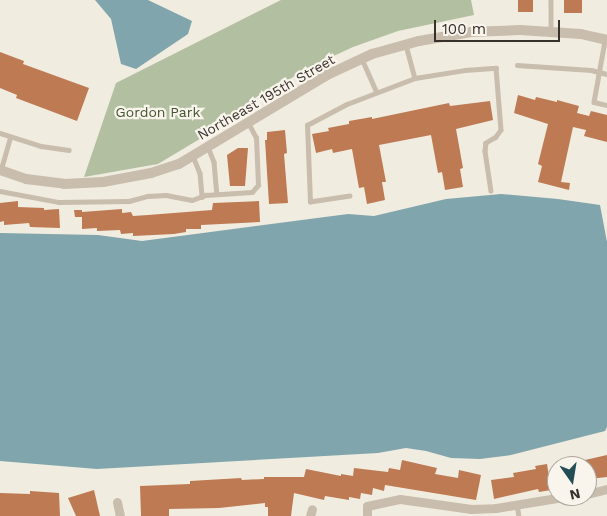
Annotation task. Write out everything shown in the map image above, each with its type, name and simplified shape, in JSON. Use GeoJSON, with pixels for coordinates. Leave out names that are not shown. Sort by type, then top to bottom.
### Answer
{"type":"FeatureCollection","features":[{"type":"Feature","properties":{"kind":"street","name":"Northeast 195th Street"},"geometry":{"type":"LineString","coordinates":[[0,170],[26,178],[64,184],[102,182],[151,173],[178,164],[327,75],[362,59],[406,45],[471,32],[520,30],[606,39]]}},
{"type":"Feature","properties":{"kind":"street"},"geometry":{"type":"LineString","coordinates":[[367,516],[367,506],[400,499],[470,513],[547,499]]}},
{"type":"Feature","properties":{"kind":"street"},"geometry":{"type":"LineString","coordinates":[[117,502],[120,516]]}},
{"type":"Feature","properties":{"kind":"lane"},"geometry":{"type":"LineString","coordinates":[[551,0],[551,32]]}},
{"type":"Feature","properties":{"kind":"lane"},"geometry":{"type":"LineString","coordinates":[[606,39],[594,102],[607,105]]}},
{"type":"Feature","properties":{"kind":"lane"},"geometry":{"type":"LineString","coordinates":[[406,45],[415,78]]}},
{"type":"Feature","properties":{"kind":"lane"},"geometry":{"type":"LineString","coordinates":[[362,59],[377,92]]}},
{"type":"Feature","properties":{"kind":"lane"},"geometry":{"type":"LineString","coordinates":[[517,65],[607,74]]}},
{"type":"Feature","properties":{"kind":"lane"},"geometry":{"type":"LineString","coordinates":[[350,196],[310,202],[307,125],[347,104],[415,78],[465,70],[496,68],[501,130],[496,137],[486,143],[485,151],[491,191]]}},
{"type":"Feature","properties":{"kind":"lane"},"geometry":{"type":"LineString","coordinates":[[0,191],[59,202],[129,201],[157,196],[192,200],[217,194],[252,192],[258,184],[256,138],[248,123]]}},
{"type":"Feature","properties":{"kind":"lane"},"geometry":{"type":"LineString","coordinates":[[0,133],[10,138],[41,146],[69,150]]}},
{"type":"Feature","properties":{"kind":"lane"},"geometry":{"type":"LineString","coordinates":[[0,170],[10,138]]}},
{"type":"Feature","properties":{"kind":"lane"},"geometry":{"type":"LineString","coordinates":[[208,147],[214,162],[217,194]]}},
{"type":"Feature","properties":{"kind":"lane"},"geometry":{"type":"LineString","coordinates":[[192,156],[200,173],[202,197]]}},
{"type":"Feature","properties":{"kind":"lane"},"geometry":{"type":"LineString","coordinates":[[517,504],[519,516]]}},
{"type":"Feature","properties":{"kind":"green space","name":"Gordon Park"},"geometry":{"type":"Polygon","coordinates":[[[281,0],[471,0],[474,15],[398,31],[353,47],[310,67],[263,95],[218,128],[158,164],[84,177],[116,83],[281,0]]]}},
{"type":"Feature","properties":{"kind":"water"},"geometry":{"type":"Polygon","coordinates":[[[95,0],[148,0],[192,21],[188,34],[136,69],[121,64],[111,19],[95,0]]]}},
{"type":"Feature","properties":{"kind":"water"},"geometry":{"type":"Polygon","coordinates":[[[501,194],[600,205],[607,242],[607,427],[605,431],[511,455],[480,459],[451,458],[406,448],[378,453],[97,469],[0,461],[0,233],[98,235],[142,241],[348,214],[374,216],[446,199],[501,194]]]}},
{"type":"Feature","properties":{"kind":"building"},"geometry":{"type":"Polygon","coordinates":[[[518,0],[533,0],[533,12],[518,12],[518,0]]]}},
{"type":"Feature","properties":{"kind":"building"},"geometry":{"type":"Polygon","coordinates":[[[564,0],[582,0],[582,13],[564,13],[564,0]]]}},
{"type":"Feature","properties":{"kind":"building"},"geometry":{"type":"Polygon","coordinates":[[[0,52],[24,61],[23,64],[89,88],[77,121],[16,98],[17,95],[0,88],[0,52]]]}},
{"type":"Feature","properties":{"kind":"building"},"geometry":{"type":"Polygon","coordinates":[[[518,95],[535,100],[536,97],[557,102],[557,100],[579,106],[577,113],[589,116],[591,111],[607,115],[607,142],[584,136],[586,130],[573,127],[561,182],[570,183],[569,190],[538,182],[542,166],[538,164],[548,124],[514,113],[518,95]]]}},
{"type":"Feature","properties":{"kind":"building"},"geometry":{"type":"Polygon","coordinates":[[[490,101],[493,120],[456,129],[463,168],[460,169],[463,187],[445,190],[442,172],[438,173],[431,135],[379,145],[386,182],[382,182],[385,200],[367,204],[364,187],[359,188],[352,149],[333,153],[332,149],[316,153],[312,134],[329,131],[328,128],[349,124],[349,121],[372,117],[372,119],[449,103],[450,106],[490,101]]]}},
{"type":"Feature","properties":{"kind":"building"},"geometry":{"type":"Polygon","coordinates":[[[285,130],[287,153],[284,154],[288,203],[269,204],[265,140],[267,140],[267,132],[285,130]]]}},
{"type":"Feature","properties":{"kind":"building"},"geometry":{"type":"Polygon","coordinates":[[[238,148],[248,148],[245,186],[230,186],[227,155],[238,148]]]}},
{"type":"Feature","properties":{"kind":"building"},"geometry":{"type":"Polygon","coordinates":[[[18,201],[18,207],[44,208],[44,210],[59,209],[60,228],[30,227],[29,223],[4,225],[4,221],[0,222],[0,203],[18,201]]]}},
{"type":"Feature","properties":{"kind":"building"},"geometry":{"type":"Polygon","coordinates":[[[259,201],[260,222],[201,225],[201,229],[186,229],[186,232],[174,234],[133,236],[133,233],[121,234],[120,230],[97,231],[97,228],[82,229],[82,217],[75,217],[74,210],[82,210],[82,212],[122,209],[122,213],[131,212],[133,216],[212,210],[213,203],[259,201]]]}},
{"type":"Feature","properties":{"kind":"building"},"geometry":{"type":"Polygon","coordinates":[[[607,455],[607,477],[597,478],[597,457],[607,455]]]}},
{"type":"Feature","properties":{"kind":"building"},"geometry":{"type":"Polygon","coordinates":[[[402,460],[437,468],[435,474],[458,478],[459,470],[481,475],[476,500],[385,485],[384,491],[373,488],[372,495],[361,493],[360,499],[349,497],[349,500],[325,496],[324,500],[294,493],[291,516],[268,516],[268,507],[265,507],[265,503],[219,508],[169,509],[169,516],[141,516],[140,486],[190,484],[190,481],[241,478],[242,480],[264,479],[264,477],[304,477],[306,469],[341,476],[341,474],[353,476],[354,468],[388,472],[389,468],[400,470],[402,460]]]}},
{"type":"Feature","properties":{"kind":"building"},"geometry":{"type":"Polygon","coordinates":[[[547,464],[547,491],[539,492],[538,489],[494,499],[491,480],[514,477],[513,473],[536,469],[535,466],[547,464]]]}},
{"type":"Feature","properties":{"kind":"building"},"geometry":{"type":"Polygon","coordinates":[[[94,490],[100,516],[76,516],[68,498],[94,490]]]}},
{"type":"Feature","properties":{"kind":"building"},"geometry":{"type":"Polygon","coordinates":[[[30,491],[59,493],[60,516],[0,516],[0,493],[30,494],[30,491]]]}}]}
